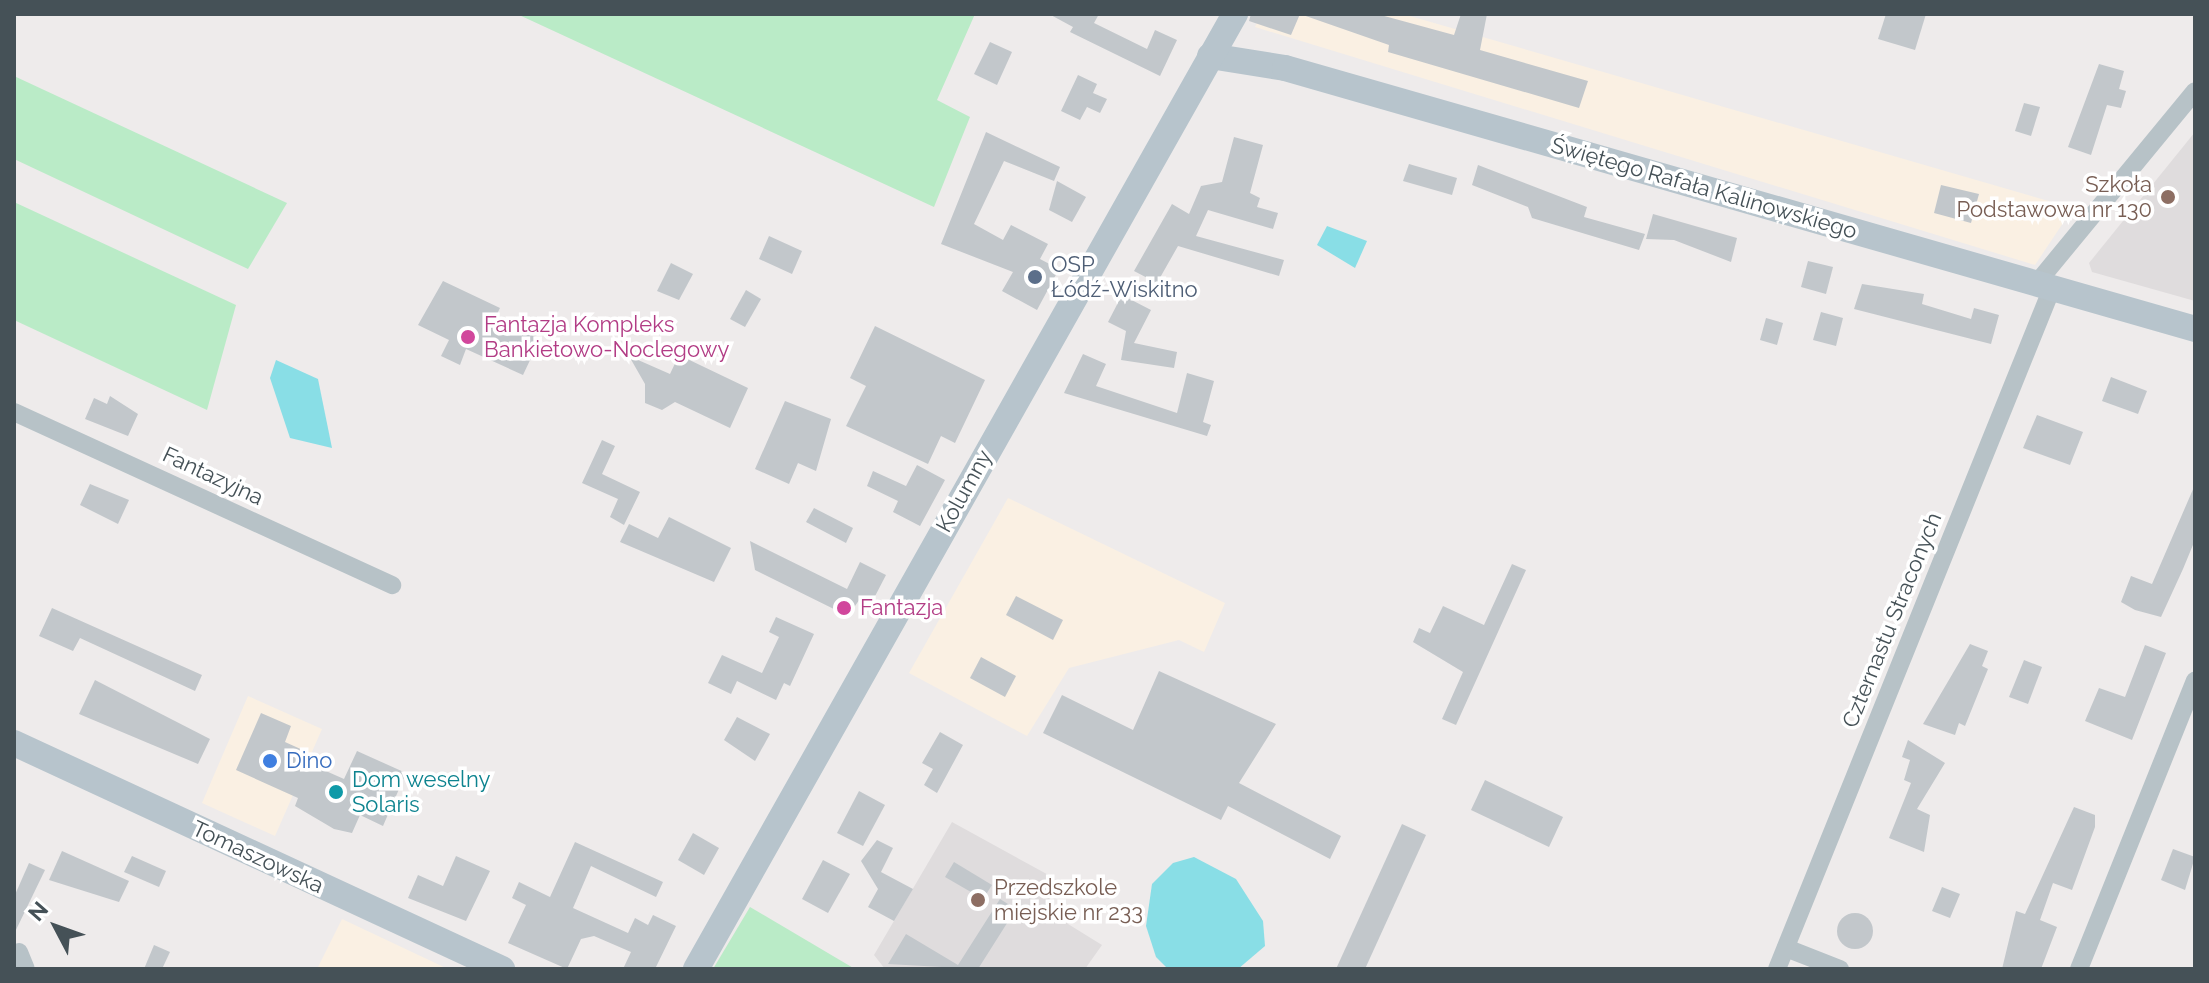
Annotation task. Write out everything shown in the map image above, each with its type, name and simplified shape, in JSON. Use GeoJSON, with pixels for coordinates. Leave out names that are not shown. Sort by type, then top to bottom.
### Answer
{"type":"FeatureCollection","features":[{"type":"Feature","properties":{"kind":"street","name":"Kolumny"},"geometry":{"type":"LineString","coordinates":[[696,969],[1235,14]]}},
{"type":"Feature","properties":{"kind":"street","name":"Świętego Rafała Kalinowskiego"},"geometry":{"type":"LineString","coordinates":[[1210,56],[1300,72],[2195,329]]}},
{"type":"Feature","properties":{"kind":"street","name":"Czternastu Straconych"},"geometry":{"type":"LineString","coordinates":[[1777,969],[2044,286],[2195,91]]}},
{"type":"Feature","properties":{"kind":"street","name":"Fantazyjna"},"geometry":{"type":"LineString","coordinates":[[14,412],[392,585]]}},
{"type":"Feature","properties":{"kind":"street"},"geometry":{"type":"LineString","coordinates":[[2079,969],[2195,680]]}},
{"type":"Feature","properties":{"kind":"street","name":"Tomaszowska"},"geometry":{"type":"LineString","coordinates":[[14,743],[502,969]]}},
{"type":"Feature","properties":{"kind":"street"},"geometry":{"type":"LineString","coordinates":[[1786,948],[1840,969]]}},
{"type":"Feature","properties":{"kind":"shaded area"},"geometry":{"type":"Polygon","coordinates":[[[1261,14],[1403,14],[2073,208],[2035,265],[1255,27],[1261,14]]]}},
{"type":"Feature","properties":{"kind":"shaded area","name":"Szkoła Podstawowa nr 130"},"geometry":{"type":"Polygon","coordinates":[[[2195,132],[2195,301],[2092,272],[2089,263],[2195,132]]]}},
{"type":"Feature","properties":{"kind":"shaded area"},"geometry":{"type":"Polygon","coordinates":[[[1008,498],[1225,603],[1204,652],[1179,640],[1069,668],[1027,736],[909,673],[1008,498]]]}},
{"type":"Feature","properties":{"kind":"shaded area"},"geometry":{"type":"Polygon","coordinates":[[[248,696],[322,729],[275,836],[202,803],[248,696]]]}},
{"type":"Feature","properties":{"kind":"shaded area","name":"Przedszkole miejskie nr 233"},"geometry":{"type":"Polygon","coordinates":[[[952,822],[1054,878],[1047,911],[1102,945],[1085,969],[885,969],[874,955],[952,822]]]}},
{"type":"Feature","properties":{"kind":"shaded area"},"geometry":{"type":"Polygon","coordinates":[[[342,919],[448,969],[317,969],[342,919]]]}},
{"type":"Feature","properties":{"kind":"green space"},"geometry":{"type":"Polygon","coordinates":[[[517,14],[975,14],[937,100],[970,117],[934,207],[517,14]]]}},
{"type":"Feature","properties":{"kind":"green space"},"geometry":{"type":"Polygon","coordinates":[[[14,76],[287,203],[248,269],[14,159],[14,76]]]}},
{"type":"Feature","properties":{"kind":"green space"},"geometry":{"type":"Polygon","coordinates":[[[14,202],[236,305],[207,410],[14,320],[14,202]]]}},
{"type":"Feature","properties":{"kind":"green space"},"geometry":{"type":"Polygon","coordinates":[[[750,907],[855,969],[713,969],[750,907]]]}},
{"type":"Feature","properties":{"kind":"water"},"geometry":{"type":"Polygon","coordinates":[[[1327,226],[1367,241],[1355,268],[1317,245],[1327,226]]]}},
{"type":"Feature","properties":{"kind":"water"},"geometry":{"type":"Polygon","coordinates":[[[276,360],[318,379],[332,448],[290,438],[270,378],[276,360]]]}},
{"type":"Feature","properties":{"kind":"water"},"geometry":{"type":"Polygon","coordinates":[[[1194,857],[1236,879],[1263,921],[1265,946],[1238,969],[1168,969],[1156,957],[1146,926],[1152,884],[1173,863],[1194,857]]]}},
{"type":"Feature","properties":{"kind":"building"},"geometry":{"type":"Polygon","coordinates":[[[1049,14],[1099,14],[1094,23],[1147,49],[1155,30],[1177,40],[1160,76],[1070,32],[1073,27],[1049,14]]]}},
{"type":"Feature","properties":{"kind":"building"},"geometry":{"type":"Polygon","coordinates":[[[1251,14],[1300,14],[1291,35],[1249,21],[1251,14]]]}},
{"type":"Feature","properties":{"kind":"building"},"geometry":{"type":"Polygon","coordinates":[[[1300,14],[1377,14],[1454,35],[1461,14],[1487,14],[1480,50],[1588,81],[1579,108],[1388,52],[1389,45],[1300,14]]]}},
{"type":"Feature","properties":{"kind":"building"},"geometry":{"type":"Polygon","coordinates":[[[1886,14],[1926,14],[1915,50],[1878,39],[1886,14]]]}},
{"type":"Feature","properties":{"kind":"building"},"geometry":{"type":"Polygon","coordinates":[[[990,42],[1012,52],[997,85],[974,74],[990,42]]]}},
{"type":"Feature","properties":{"kind":"building"},"geometry":{"type":"Polygon","coordinates":[[[2099,64],[2124,71],[2119,89],[2126,91],[2121,108],[2107,105],[2091,155],[2068,147],[2099,64]]]}},
{"type":"Feature","properties":{"kind":"building"},"geometry":{"type":"Polygon","coordinates":[[[1078,75],[1097,84],[1093,93],[1107,99],[1100,113],[1087,107],[1080,120],[1061,111],[1078,75]]]}},
{"type":"Feature","properties":{"kind":"building"},"geometry":{"type":"Polygon","coordinates":[[[2024,103],[2040,107],[2031,136],[2015,131],[2024,103]]]}},
{"type":"Feature","properties":{"kind":"building"},"geometry":{"type":"Polygon","coordinates":[[[986,132],[1060,167],[1054,181],[1004,161],[974,224],[1003,240],[1011,225],[1048,244],[1040,259],[1059,269],[1037,310],[1002,291],[1013,272],[941,244],[986,132]]]}},
{"type":"Feature","properties":{"kind":"building"},"geometry":{"type":"Polygon","coordinates":[[[1234,137],[1263,145],[1250,193],[1260,198],[1257,207],[1278,213],[1273,229],[1208,210],[1196,236],[1284,260],[1279,276],[1178,246],[1157,283],[1134,271],[1172,204],[1189,214],[1201,186],[1222,182],[1234,137]]]}},
{"type":"Feature","properties":{"kind":"building"},"geometry":{"type":"Polygon","coordinates":[[[1409,164],[1457,178],[1452,195],[1403,181],[1409,164]]]}},
{"type":"Feature","properties":{"kind":"building"},"geometry":{"type":"Polygon","coordinates":[[[1478,165],[1587,207],[1584,217],[1645,234],[1639,250],[1532,218],[1528,207],[1472,185],[1478,165]]]}},
{"type":"Feature","properties":{"kind":"building"},"geometry":{"type":"Polygon","coordinates":[[[1057,181],[1086,197],[1072,222],[1049,210],[1057,181]]]}},
{"type":"Feature","properties":{"kind":"building"},"geometry":{"type":"Polygon","coordinates":[[[1941,185],[1979,194],[1971,223],[1934,213],[1941,185]]]}},
{"type":"Feature","properties":{"kind":"building"},"geometry":{"type":"Polygon","coordinates":[[[1653,214],[1737,238],[1731,262],[1674,240],[1646,239],[1653,214]]]}},
{"type":"Feature","properties":{"kind":"building"},"geometry":{"type":"Polygon","coordinates":[[[769,236],[802,251],[792,274],[759,259],[769,236]]]}},
{"type":"Feature","properties":{"kind":"building"},"geometry":{"type":"Polygon","coordinates":[[[1808,261],[1833,267],[1826,294],[1801,287],[1808,261]]]}},
{"type":"Feature","properties":{"kind":"building"},"geometry":{"type":"Polygon","coordinates":[[[671,263],[693,274],[679,300],[657,291],[671,263]]]}},
{"type":"Feature","properties":{"kind":"building"},"geometry":{"type":"Polygon","coordinates":[[[443,281],[500,308],[495,318],[540,339],[523,375],[466,349],[460,365],[441,356],[449,340],[418,325],[443,281]]]}},
{"type":"Feature","properties":{"kind":"building"},"geometry":{"type":"Polygon","coordinates":[[[1862,284],[1924,294],[1922,304],[1971,319],[1974,308],[1999,315],[1991,344],[1854,309],[1862,284]]]}},
{"type":"Feature","properties":{"kind":"building"},"geometry":{"type":"Polygon","coordinates":[[[746,290],[761,299],[745,327],[730,319],[746,290]]]}},
{"type":"Feature","properties":{"kind":"building"},"geometry":{"type":"Polygon","coordinates":[[[1122,295],[1151,310],[1134,343],[1177,352],[1174,368],[1121,360],[1126,331],[1108,322],[1122,295]]]}},
{"type":"Feature","properties":{"kind":"building"},"geometry":{"type":"Polygon","coordinates":[[[1821,312],[1843,318],[1836,346],[1813,340],[1821,312]]]}},
{"type":"Feature","properties":{"kind":"building"},"geometry":{"type":"Polygon","coordinates":[[[1766,318],[1783,323],[1777,345],[1760,340],[1766,318]]]}},
{"type":"Feature","properties":{"kind":"building"},"geometry":{"type":"Polygon","coordinates":[[[875,326],[985,380],[955,443],[941,436],[928,464],[846,426],[866,386],[850,378],[875,326]]]}},
{"type":"Feature","properties":{"kind":"building"},"geometry":{"type":"Polygon","coordinates":[[[1083,354],[1106,364],[1096,386],[1177,413],[1187,373],[1214,381],[1203,422],[1211,425],[1207,436],[1064,393],[1083,354]]]}},
{"type":"Feature","properties":{"kind":"building"},"geometry":{"type":"Polygon","coordinates":[[[679,355],[748,388],[730,428],[675,402],[662,410],[645,403],[645,384],[629,356],[670,374],[679,355]]]}},
{"type":"Feature","properties":{"kind":"building"},"geometry":{"type":"Polygon","coordinates":[[[2111,377],[2147,391],[2138,414],[2102,401],[2111,377]]]}},
{"type":"Feature","properties":{"kind":"building"},"geometry":{"type":"Polygon","coordinates":[[[110,396],[138,414],[128,436],[85,419],[94,398],[107,404],[110,396]]]}},
{"type":"Feature","properties":{"kind":"building"},"geometry":{"type":"Polygon","coordinates":[[[785,401],[831,419],[816,471],[798,463],[789,484],[755,469],[785,401]]]}},
{"type":"Feature","properties":{"kind":"building"},"geometry":{"type":"Polygon","coordinates":[[[2037,415],[2083,432],[2070,465],[2023,448],[2037,415]]]}},
{"type":"Feature","properties":{"kind":"building"},"geometry":{"type":"Polygon","coordinates":[[[602,440],[615,446],[602,474],[640,492],[624,525],[610,517],[618,499],[582,483],[602,440]]]}},
{"type":"Feature","properties":{"kind":"building"},"geometry":{"type":"Polygon","coordinates":[[[917,465],[945,480],[920,526],[893,512],[898,501],[867,486],[873,471],[906,486],[917,465]]]}},
{"type":"Feature","properties":{"kind":"building"},"geometry":{"type":"Polygon","coordinates":[[[90,484],[129,500],[118,524],[80,505],[90,484]]]}},
{"type":"Feature","properties":{"kind":"building"},"geometry":{"type":"Polygon","coordinates":[[[2194,487],[2195,540],[2161,617],[2135,610],[2121,602],[2131,576],[2152,584],[2194,487]]]}},
{"type":"Feature","properties":{"kind":"building"},"geometry":{"type":"Polygon","coordinates":[[[814,508],[853,528],[846,543],[806,522],[814,508]]]}},
{"type":"Feature","properties":{"kind":"building"},"geometry":{"type":"Polygon","coordinates":[[[669,517],[731,548],[714,582],[620,542],[629,524],[658,538],[669,517]]]}},
{"type":"Feature","properties":{"kind":"building"},"geometry":{"type":"Polygon","coordinates":[[[750,541],[847,589],[860,562],[886,575],[872,602],[862,596],[848,616],[755,570],[750,541]]]}},
{"type":"Feature","properties":{"kind":"building"},"geometry":{"type":"Polygon","coordinates":[[[1512,564],[1526,570],[1456,725],[1442,719],[1463,672],[1413,642],[1419,628],[1430,633],[1443,606],[1484,625],[1512,564]]]}},
{"type":"Feature","properties":{"kind":"building"},"geometry":{"type":"Polygon","coordinates":[[[1016,596],[1063,620],[1053,640],[1006,615],[1016,596]]]}},
{"type":"Feature","properties":{"kind":"building"},"geometry":{"type":"Polygon","coordinates":[[[52,608],[202,675],[195,691],[80,638],[73,651],[39,636],[52,608]]]}},
{"type":"Feature","properties":{"kind":"building"},"geometry":{"type":"Polygon","coordinates":[[[776,617],[814,634],[790,686],[784,683],[776,700],[737,681],[731,694],[708,683],[722,655],[762,673],[779,637],[769,632],[776,617]]]}},
{"type":"Feature","properties":{"kind":"building"},"geometry":{"type":"Polygon","coordinates":[[[1970,644],[1988,651],[1982,666],[1988,669],[1965,726],[1959,723],[1955,735],[1923,724],[1970,644]]]}},
{"type":"Feature","properties":{"kind":"building"},"geometry":{"type":"Polygon","coordinates":[[[2145,645],[2166,653],[2132,740],[2085,721],[2099,688],[2125,697],[2145,645]]]}},
{"type":"Feature","properties":{"kind":"building"},"geometry":{"type":"Polygon","coordinates":[[[981,657],[1016,676],[1005,697],[970,678],[981,657]]]}},
{"type":"Feature","properties":{"kind":"building"},"geometry":{"type":"Polygon","coordinates":[[[2024,660],[2042,667],[2028,704],[2009,697],[2024,660]]]}},
{"type":"Feature","properties":{"kind":"building"},"geometry":{"type":"Polygon","coordinates":[[[1159,671],[1276,724],[1239,783],[1341,836],[1330,859],[1228,806],[1221,820],[1043,733],[1062,695],[1133,730],[1159,671]]]}},
{"type":"Feature","properties":{"kind":"building"},"geometry":{"type":"Polygon","coordinates":[[[95,680],[210,739],[198,764],[79,714],[95,680]]]}},
{"type":"Feature","properties":{"kind":"building"},"geometry":{"type":"Polygon","coordinates":[[[261,713],[291,726],[285,742],[305,751],[301,760],[344,779],[357,751],[406,773],[383,826],[360,815],[352,833],[334,829],[295,806],[298,798],[236,770],[261,713]]]}},
{"type":"Feature","properties":{"kind":"building"},"geometry":{"type":"Polygon","coordinates":[[[737,717],[770,734],[755,761],[724,740],[737,717]]]}},
{"type":"Feature","properties":{"kind":"building"},"geometry":{"type":"Polygon","coordinates":[[[940,732],[963,745],[937,793],[924,785],[933,769],[922,763],[940,732]]]}},
{"type":"Feature","properties":{"kind":"building"},"geometry":{"type":"Polygon","coordinates":[[[1908,740],[1945,763],[1917,809],[1930,815],[1924,852],[1889,838],[1911,783],[1904,780],[1910,760],[1902,757],[1908,740]]]}},
{"type":"Feature","properties":{"kind":"building"},"geometry":{"type":"Polygon","coordinates":[[[1485,780],[1563,817],[1549,847],[1471,810],[1485,780]]]}},
{"type":"Feature","properties":{"kind":"building"},"geometry":{"type":"Polygon","coordinates":[[[859,791],[885,805],[863,846],[837,833],[859,791]]]}},
{"type":"Feature","properties":{"kind":"building"},"geometry":{"type":"Polygon","coordinates":[[[2074,807],[2095,815],[2095,827],[2072,890],[2053,883],[2040,920],[2057,927],[2041,969],[2002,969],[2016,911],[2025,914],[2074,807]]]}},
{"type":"Feature","properties":{"kind":"building"},"geometry":{"type":"Polygon","coordinates":[[[1402,824],[1426,835],[1365,969],[1336,969],[1402,824]]]}},
{"type":"Feature","properties":{"kind":"building"},"geometry":{"type":"Polygon","coordinates":[[[693,833],[719,848],[704,875],[678,860],[693,833]]]}},
{"type":"Feature","properties":{"kind":"building"},"geometry":{"type":"Polygon","coordinates":[[[877,840],[893,848],[881,872],[913,889],[894,921],[868,907],[878,889],[861,861],[877,840]]]}},
{"type":"Feature","properties":{"kind":"building"},"geometry":{"type":"Polygon","coordinates":[[[575,842],[663,882],[656,897],[591,866],[573,908],[628,933],[635,918],[648,925],[653,915],[676,926],[655,969],[623,969],[631,952],[594,936],[581,939],[567,969],[508,943],[526,905],[512,898],[519,882],[550,897],[575,842]]]}},
{"type":"Feature","properties":{"kind":"building"},"geometry":{"type":"Polygon","coordinates":[[[2173,849],[2195,857],[2185,890],[2161,880],[2173,849]]]}},
{"type":"Feature","properties":{"kind":"building"},"geometry":{"type":"Polygon","coordinates":[[[62,851],[129,881],[119,902],[49,880],[62,851]]]}},
{"type":"Feature","properties":{"kind":"building"},"geometry":{"type":"Polygon","coordinates":[[[132,856],[166,871],[159,887],[124,872],[132,856]]]}},
{"type":"Feature","properties":{"kind":"building"},"geometry":{"type":"Polygon","coordinates":[[[456,856],[490,871],[466,921],[408,898],[418,875],[443,886],[456,856]]]}},
{"type":"Feature","properties":{"kind":"building"},"geometry":{"type":"Polygon","coordinates":[[[823,860],[850,874],[828,913],[802,899],[823,860]]]}},
{"type":"Feature","properties":{"kind":"building"},"geometry":{"type":"Polygon","coordinates":[[[954,862],[992,885],[983,899],[945,877],[954,862]]]}},
{"type":"Feature","properties":{"kind":"building"},"geometry":{"type":"Polygon","coordinates":[[[29,863],[45,870],[14,934],[14,897],[29,863]]]}},
{"type":"Feature","properties":{"kind":"building"},"geometry":{"type":"Polygon","coordinates":[[[1942,887],[1960,894],[1950,918],[1932,911],[1942,887]]]}},
{"type":"Feature","properties":{"kind":"building"},"geometry":{"type":"Polygon","coordinates":[[[1000,899],[1016,909],[978,969],[888,964],[906,934],[958,965],[1000,899]]]}},
{"type":"Feature","properties":{"kind":"building"},"geometry":{"type":"Polygon","coordinates":[[[1855,913],[1867,919],[1873,931],[1867,943],[1855,949],[1843,943],[1837,931],[1843,919],[1855,913]]]}},
{"type":"Feature","properties":{"kind":"building"},"geometry":{"type":"Polygon","coordinates":[[[154,945],[170,952],[162,969],[144,969],[154,945]]]}},
{"type":"Feature","properties":{"kind":"place","name":"Szkoła Podstawowa nr 130"},"geometry":{"type":"Point","coordinates":[2168,197]}},
{"type":"Feature","properties":{"kind":"place","name":"OSP Łódź-Wiskitno"},"geometry":{"type":"Point","coordinates":[1035,277]}},
{"type":"Feature","properties":{"kind":"place","name":"Fantazja Kompleks Bankietowo-Noclegowy"},"geometry":{"type":"Point","coordinates":[468,337]}},
{"type":"Feature","properties":{"kind":"place","name":"Fantazja"},"geometry":{"type":"Point","coordinates":[844,608]}},
{"type":"Feature","properties":{"kind":"place","name":"Dino"},"geometry":{"type":"Point","coordinates":[270,761]}},
{"type":"Feature","properties":{"kind":"place","name":"Dom weselny Solaris"},"geometry":{"type":"Point","coordinates":[336,792]}},
{"type":"Feature","properties":{"kind":"place","name":"Przedszkole miejskie nr 233"},"geometry":{"type":"Point","coordinates":[978,900]}}]}
